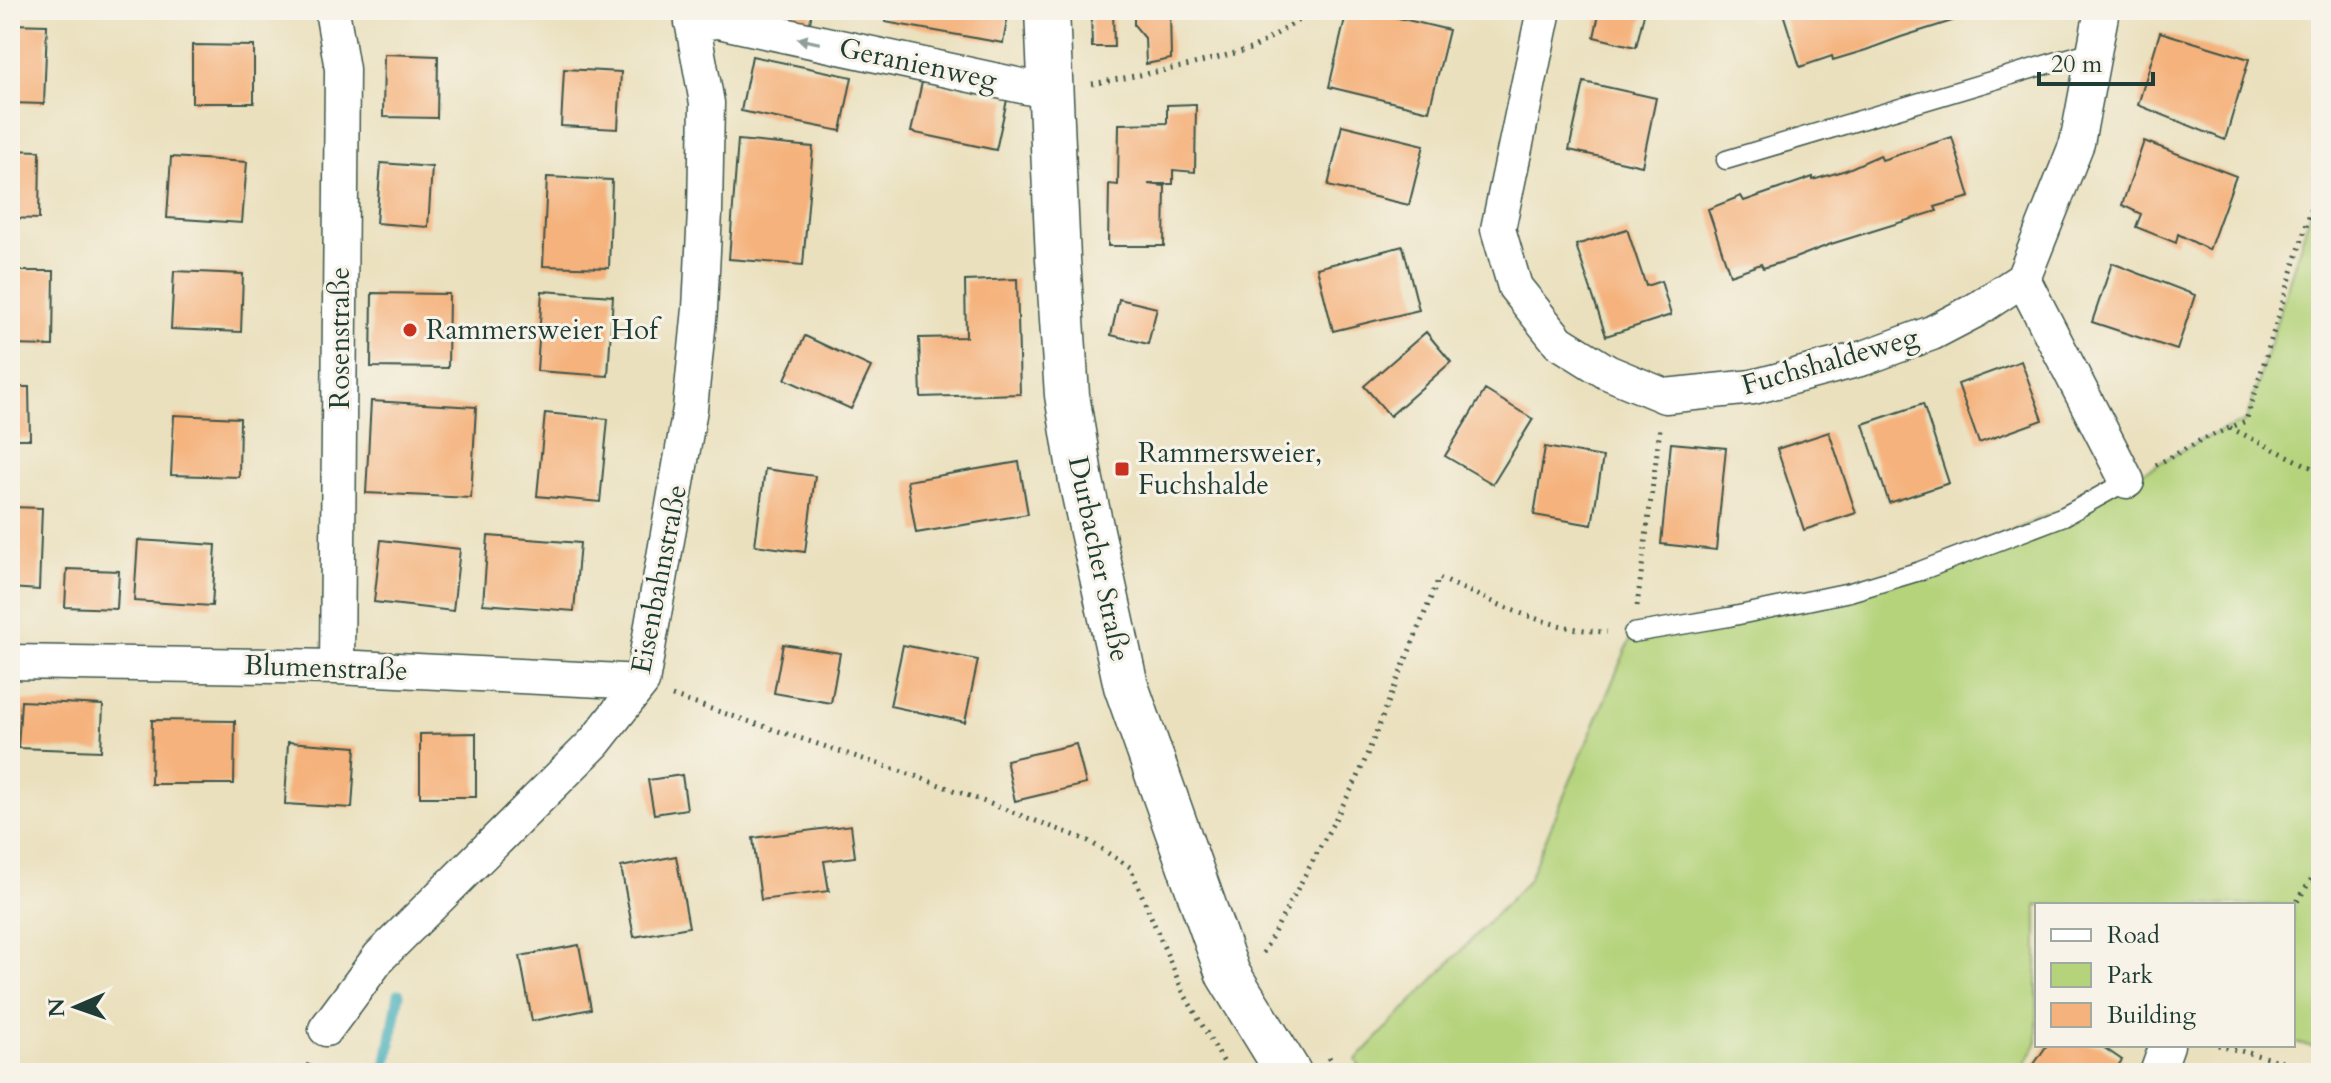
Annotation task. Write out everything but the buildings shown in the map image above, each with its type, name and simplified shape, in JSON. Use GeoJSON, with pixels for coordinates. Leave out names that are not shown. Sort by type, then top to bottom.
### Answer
{"type":"FeatureCollection","features":[{"type":"Feature","properties":{"kind":"street","name":"Rosenstraße"},"geometry":{"type":"LineString","coordinates":[[332,10],[342,69],[337,667]]}},
{"type":"Feature","properties":{"kind":"street","name":"Durbacher Straße"},"geometry":{"type":"LineString","coordinates":[[1047,10],[1067,395],[1081,481],[1126,686],[1228,974],[1289,1073]]}},
{"type":"Feature","properties":{"kind":"street","name":"Fuchshaldeweg"},"geometry":{"type":"LineString","coordinates":[[1544,10],[1498,229],[1515,287],[1559,342],[1607,372],[1665,396],[1753,387],[1864,358],[1932,333],[1976,310],[2023,279]]}},
{"type":"Feature","properties":{"kind":"street"},"geometry":{"type":"LineString","coordinates":[[2102,10],[2077,143],[2023,279],[2127,481]]}},
{"type":"Feature","properties":{"kind":"street","name":"Geranienweg"},"geometry":{"type":"LineString","coordinates":[[691,17],[1050,92]]}},
{"type":"Feature","properties":{"kind":"street","name":"Eisenbahnstraße"},"geometry":{"type":"LineString","coordinates":[[326,1029],[380,956],[594,743],[642,682],[690,409],[700,309],[707,103],[691,17]]}},
{"type":"Feature","properties":{"kind":"street","name":"Blumenstraße"},"geometry":{"type":"LineString","coordinates":[[10,662],[337,667],[642,682]]}},
{"type":"Feature","properties":{"kind":"street"},"geometry":{"type":"LineString","coordinates":[[2157,1073],[2166,1047]]}},
{"type":"Feature","properties":{"kind":"lane"},"geometry":{"type":"LineString","coordinates":[[1726,160],[2095,50]]}},
{"type":"Feature","properties":{"kind":"lane"},"geometry":{"type":"LineString","coordinates":[[1633,633],[1850,592],[1920,571],[2064,516],[2127,481]]}},
{"type":"Feature","properties":{"kind":"path"},"geometry":{"type":"LineString","coordinates":[[1050,92],[1182,67],[1254,48],[1302,18],[1302,10]]}},
{"type":"Feature","properties":{"kind":"path"},"geometry":{"type":"LineString","coordinates":[[2127,481],[2201,440],[2246,421],[2321,178]]}},
{"type":"Feature","properties":{"kind":"path"},"geometry":{"type":"LineString","coordinates":[[1265,952],[1358,777],[1439,578],[1525,617],[1582,632],[1633,633],[1665,396]]}},
{"type":"Feature","properties":{"kind":"path"},"geometry":{"type":"LineString","coordinates":[[2229,428],[2321,472]]}},
{"type":"Feature","properties":{"kind":"path"},"geometry":{"type":"LineString","coordinates":[[642,682],[670,696],[921,778],[1087,840],[1130,867],[1183,992],[1230,1073]]}},
{"type":"Feature","properties":{"kind":"path"},"geometry":{"type":"LineString","coordinates":[[2295,905],[2321,864]]}},
{"type":"Feature","properties":{"kind":"path"},"geometry":{"type":"LineString","coordinates":[[2226,1047],[2321,1072]]}},
{"type":"Feature","properties":{"kind":"green space"},"geometry":{"type":"Polygon","coordinates":[[[2321,178],[2321,1049],[2295,1042],[2295,903],[2035,903],[2035,1047],[2019,1073],[1363,1073],[1356,1060],[1528,881],[1633,633],[1920,571],[2127,481],[2201,440],[2246,421],[2321,178]]]}},
{"type":"Feature","properties":{"kind":"waterway"},"geometry":{"type":"LineString","coordinates":[[385,1073],[399,994]]}},
{"type":"Feature","properties":{"kind":"place","name":"Rammersweier Hof"},"geometry":{"type":"Point","coordinates":[410,330]}},
{"type":"Feature","properties":{"kind":"place","name":"Rammersweier, Fuchshalde"},"geometry":{"type":"Point","coordinates":[1122,469]}}]}
